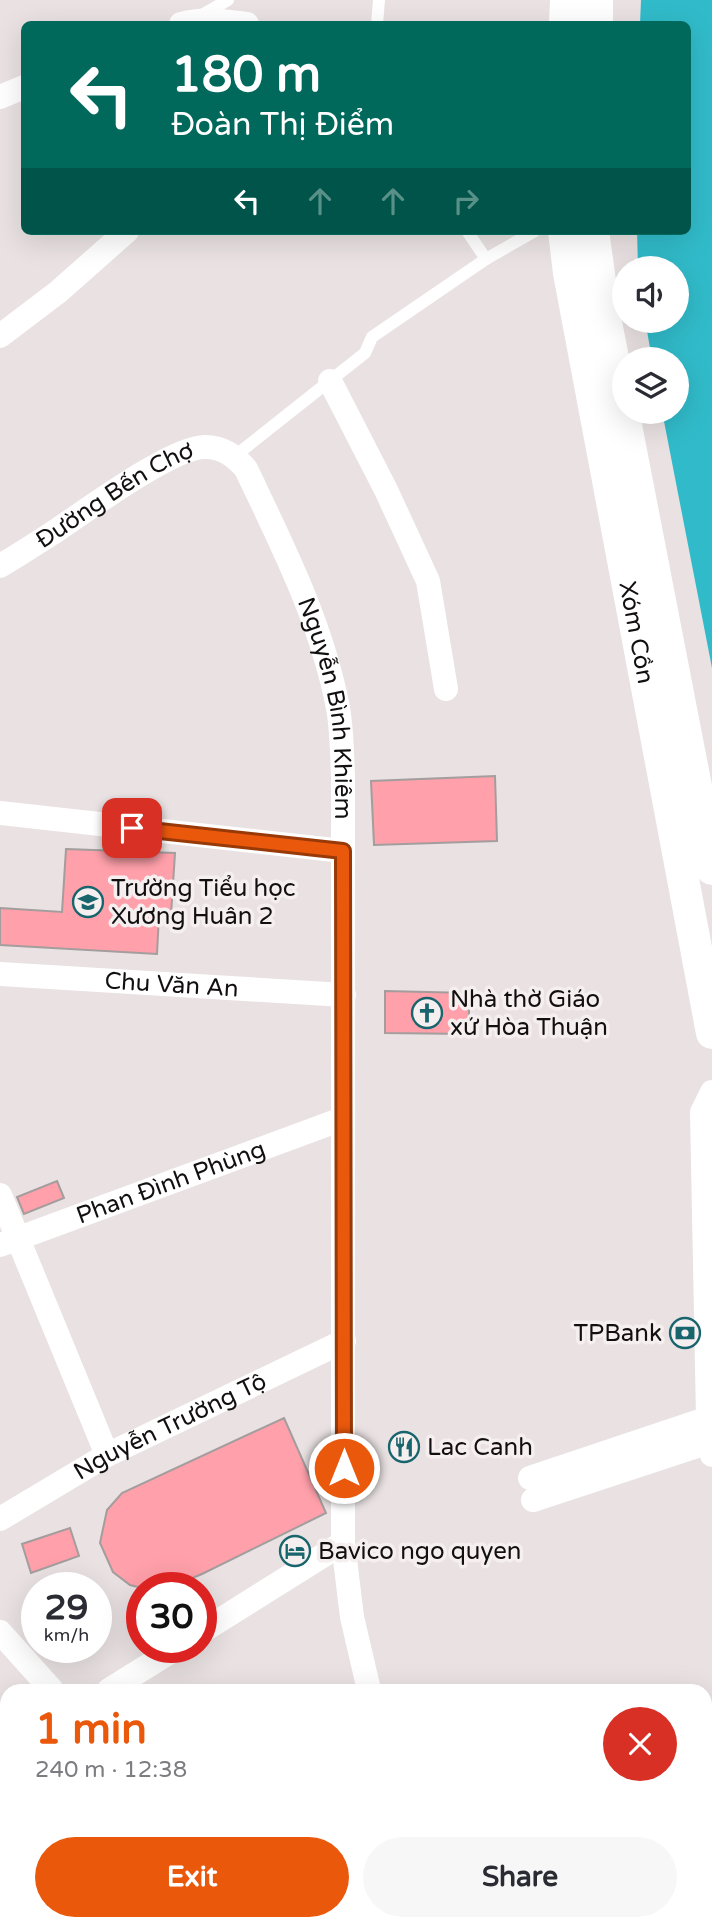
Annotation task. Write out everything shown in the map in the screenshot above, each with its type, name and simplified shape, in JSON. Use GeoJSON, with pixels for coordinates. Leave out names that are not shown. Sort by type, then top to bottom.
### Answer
{"type":"FeatureCollection","features":[{"type":"Feature","properties":{"kind":"street"},"geometry":{"type":"LineString","coordinates":[[565,21],[566,0]]}},
{"type":"Feature","properties":{"kind":"street"},"geometry":{"type":"LineString","coordinates":[[597,0],[597,21]]}},
{"type":"Feature","properties":{"kind":"street"},"geometry":{"type":"LineString","coordinates":[[0,336],[58,292],[122,235]]}},
{"type":"Feature","properties":{"kind":"street","name":"Xóm Cồn"},"geometry":{"type":"LineString","coordinates":[[564,235],[569,273],[712,1033]]}},
{"type":"Feature","properties":{"kind":"street","name":"Xóm Cồn"},"geometry":{"type":"LineString","coordinates":[[594,235],[606,317],[712,869]]}},
{"type":"Feature","properties":{"kind":"street"},"geometry":{"type":"LineString","coordinates":[[330,381],[386,490],[428,581],[446,689]]}},
{"type":"Feature","properties":{"kind":"street","name":"Đường Bến Chợ"},"geometry":{"type":"LineString","coordinates":[[0,566],[119,488],[184,451],[203,447],[218,448],[235,456]]}},
{"type":"Feature","properties":{"kind":"street","name":"Nguyễn Bình Khiêm"},"geometry":{"type":"LineString","coordinates":[[235,456],[246,469],[302,587],[328,666],[338,710],[343,777],[343,1543],[352,1617],[368,1684]]}},
{"type":"Feature","properties":{"kind":"street"},"geometry":{"type":"LineString","coordinates":[[0,813],[343,851]]}},
{"type":"Feature","properties":{"kind":"street","name":"Chu Văn An"},"geometry":{"type":"LineString","coordinates":[[0,974],[344,995]]}},
{"type":"Feature","properties":{"kind":"street"},"geometry":{"type":"LineString","coordinates":[[531,1489],[711,1435],[702,1112],[712,1092]]}},
{"type":"Feature","properties":{"kind":"street","name":"Phan Đình Phùng"},"geometry":{"type":"LineString","coordinates":[[9,1242],[342,1119]]}},
{"type":"Feature","properties":{"kind":"street"},"geometry":{"type":"LineString","coordinates":[[0,1195],[9,1242],[107,1455]]}},
{"type":"Feature","properties":{"kind":"street","name":"Nguyễn Trường Tộ"},"geometry":{"type":"LineString","coordinates":[[0,1519],[107,1455],[344,1341]]}},
{"type":"Feature","properties":{"kind":"street"},"geometry":{"type":"LineString","coordinates":[[217,1622],[343,1543]]}},
{"type":"Feature","properties":{"kind":"street"},"geometry":{"type":"LineString","coordinates":[[0,1632],[47,1684]]}},
{"type":"Feature","properties":{"kind":"street"},"geometry":{"type":"LineString","coordinates":[[119,1684],[152,1663]]}},
{"type":"Feature","properties":{"kind":"lane"},"geometry":{"type":"LineString","coordinates":[[190,21],[228,0]]}},
{"type":"Feature","properties":{"kind":"lane"},"geometry":{"type":"LineString","coordinates":[[377,21],[379,0]]}},
{"type":"Feature","properties":{"kind":"lane"},"geometry":{"type":"LineString","coordinates":[[470,235],[485,259]]}},
{"type":"Feature","properties":{"kind":"lane"},"geometry":{"type":"LineString","coordinates":[[235,456],[365,354],[372,337],[485,259],[528,235]]}},
{"type":"Feature","properties":{"kind":"water"},"geometry":{"type":"Polygon","coordinates":[[[641,0],[712,0],[712,668],[665,424],[689,424],[689,347],[650,347],[647,333],[689,333],[689,256],[638,256],[637,235],[691,235],[691,21],[640,21],[641,0]]]}},
{"type":"Feature","properties":{"kind":"building"},"geometry":{"type":"Polygon","coordinates":[[[495,776],[497,841],[374,845],[371,781],[495,776]]]}},
{"type":"Feature","properties":{"kind":"building"},"geometry":{"type":"Polygon","coordinates":[[[66,849],[175,853],[171,915],[159,915],[157,954],[0,945],[0,908],[62,912],[66,849]]]}},
{"type":"Feature","properties":{"kind":"building","name":"Nhà thờ Giáo xứ Hòa Thuận"},"geometry":{"type":"Polygon","coordinates":[[[385,991],[469,993],[469,1034],[385,1033],[385,991]]]}},
{"type":"Feature","properties":{"kind":"building"},"geometry":{"type":"Polygon","coordinates":[[[57,1181],[64,1198],[24,1214],[17,1197],[57,1181]]]}},
{"type":"Feature","properties":{"kind":"building"},"geometry":{"type":"Polygon","coordinates":[[[284,1418],[326,1513],[206,1572],[126,1572],[126,1582],[113,1572],[100,1543],[107,1510],[122,1493],[284,1418]]]}},
{"type":"Feature","properties":{"kind":"building"},"geometry":{"type":"Polygon","coordinates":[[[70,1528],[79,1556],[31,1572],[22,1544],[70,1528]]]}},
{"type":"Feature","properties":{"kind":"place","name":"Trường Tiểu học Xương Huân 2"},"geometry":{"type":"Point","coordinates":[88,902]}},
{"type":"Feature","properties":{"kind":"place","name":"Nhà thờ Giáo xứ Hòa Thuận"},"geometry":{"type":"Point","coordinates":[427,1013]}},
{"type":"Feature","properties":{"kind":"place","name":"TPBank"},"geometry":{"type":"Point","coordinates":[685,1333]}},
{"type":"Feature","properties":{"kind":"place","name":"Lac Canh"},"geometry":{"type":"Point","coordinates":[404,1447]}},
{"type":"Feature","properties":{"kind":"place","name":"Bavico ngo quyen"},"geometry":{"type":"Point","coordinates":[295,1551]}},
{"type":"Feature","properties":{"kind":"route"},"geometry":{"type":"LineString","coordinates":[[132,828],[343,851],[344,1468]]}}]}
